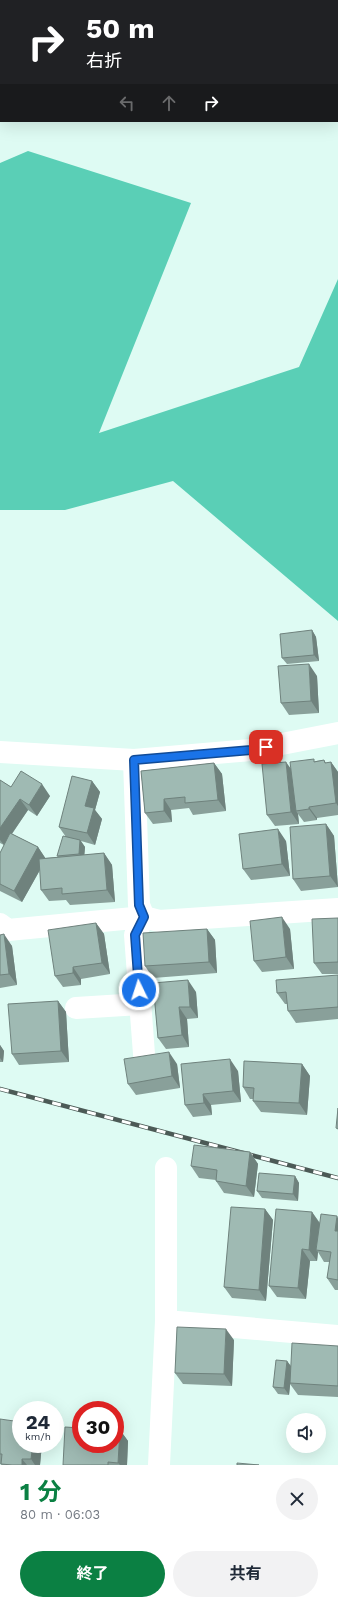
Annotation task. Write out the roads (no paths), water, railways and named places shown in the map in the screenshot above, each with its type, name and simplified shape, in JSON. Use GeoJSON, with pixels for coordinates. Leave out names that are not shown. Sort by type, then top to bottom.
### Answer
{"type":"FeatureCollection","features":[{"type":"Feature","properties":{"kind":"street"},"geometry":{"type":"LineString","coordinates":[[0,752],[134,760],[251,750],[338,733]]}},
{"type":"Feature","properties":{"kind":"street"},"geometry":{"type":"LineString","coordinates":[[134,760],[139,905],[144,917],[135,935],[144,1054]]}},
{"type":"Feature","properties":{"kind":"street"},"geometry":{"type":"LineString","coordinates":[[0,924],[8,930],[144,917],[159,921],[338,909]]}},
{"type":"Feature","properties":{"kind":"street"},"geometry":{"type":"LineString","coordinates":[[76,1008],[140,1004]]}},
{"type":"Feature","properties":{"kind":"street"},"geometry":{"type":"LineString","coordinates":[[159,1465],[166,1321],[166,1168]]}},
{"type":"Feature","properties":{"kind":"street"},"geometry":{"type":"LineString","coordinates":[[166,1321],[338,1336]]}},
{"type":"Feature","properties":{"kind":"railway"},"geometry":{"type":"LineString","coordinates":[[0,1089],[338,1178]]}}]}
